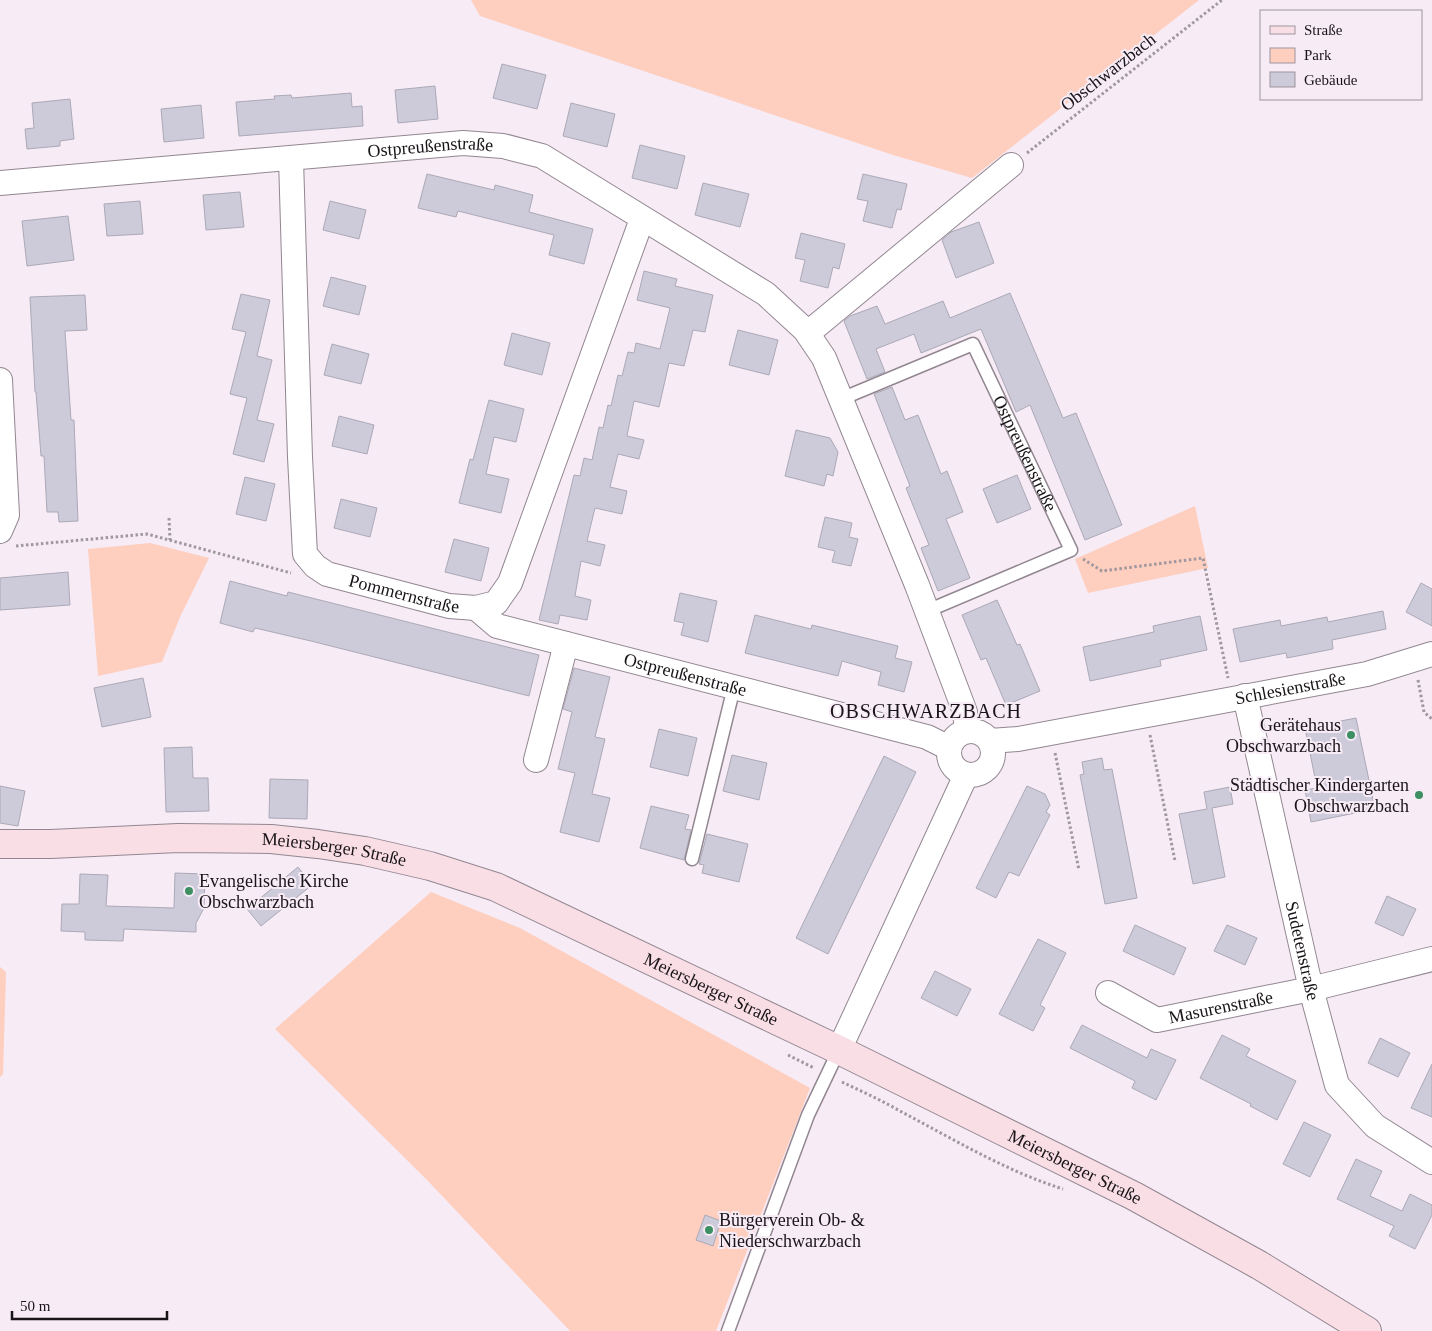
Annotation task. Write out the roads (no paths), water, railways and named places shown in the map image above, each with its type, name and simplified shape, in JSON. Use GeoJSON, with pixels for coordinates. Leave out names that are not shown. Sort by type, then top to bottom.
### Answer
{"type":"FeatureCollection","features":[{"type":"Feature","properties":{"kind":"main road","name":"Meiersberger Straße"},"geometry":{"type":"LineString","coordinates":[[0,844],[60,844],[178,838],[271,840],[318,844],[366,851],[430,866],[496,887],[839,1050],[1134,1196],[1259,1265],[1367,1331]]}},
{"type":"Feature","properties":{"kind":"street","name":"Ostpreußenstraße"},"geometry":{"type":"LineString","coordinates":[[0,183],[463,143],[503,146],[542,156],[766,294],[808,334],[824,358],[927,611],[965,712],[967,731]]}},
{"type":"Feature","properties":{"kind":"street","name":"Pommernstraße"},"geometry":{"type":"LineString","coordinates":[[291,159],[305,554],[315,566],[327,574],[450,606],[476,608],[496,602],[510,583],[642,219]]}},
{"type":"Feature","properties":{"kind":"street"},"geometry":{"type":"LineString","coordinates":[[808,334],[1011,165]]}},
{"type":"Feature","properties":{"kind":"street"},"geometry":{"type":"LineString","coordinates":[[0,380],[7,515],[5,539]]}},
{"type":"Feature","properties":{"kind":"street","name":"Ostpreußenstraße"},"geometry":{"type":"LineString","coordinates":[[476,608],[497,626],[927,737],[949,748]]}},
{"type":"Feature","properties":{"kind":"street"},"geometry":{"type":"LineString","coordinates":[[536,760],[566,644]]}},
{"type":"Feature","properties":{"kind":"street","name":"Schlesienstraße"},"geometry":{"type":"LineString","coordinates":[[990,740],[1018,739],[1367,674],[1423,657]]}},
{"type":"Feature","properties":{"kind":"street","name":"Sudetenstraße"},"geometry":{"type":"LineString","coordinates":[[1238,697],[1337,1085],[1375,1126],[1432,1162]]}},
{"type":"Feature","properties":{"kind":"street"},"geometry":{"type":"LineString","coordinates":[[976,730],[990,740],[994,758],[984,772],[966,775],[958,772],[952,765],[949,757],[949,748],[952,739],[959,734],[976,730]]}},
{"type":"Feature","properties":{"kind":"street"},"geometry":{"type":"LineString","coordinates":[[839,1050],[966,775]]}},
{"type":"Feature","properties":{"kind":"street","name":"Masurenstraße"},"geometry":{"type":"LineString","coordinates":[[1108,993],[1157,1020],[1311,989],[1432,959]]}},
{"type":"Feature","properties":{"kind":"lane","name":"Ostpreußenstraße"},"geometry":{"type":"LineString","coordinates":[[841,399],[973,344],[1071,550],[927,611]]}},
{"type":"Feature","properties":{"kind":"lane"},"geometry":{"type":"LineString","coordinates":[[692,859],[734,687]]}},
{"type":"Feature","properties":{"kind":"lane"},"geometry":{"type":"LineString","coordinates":[[728,1331],[808,1115],[839,1050]]}},
{"type":"Feature","properties":{"kind":"place","name":"Gerätehaus Obschwarzbach"},"geometry":{"type":"Point","coordinates":[1351,735]}},
{"type":"Feature","properties":{"kind":"place","name":"Städtischer Kindergarten Obschwarzbach"},"geometry":{"type":"Point","coordinates":[1419,795]}},
{"type":"Feature","properties":{"kind":"place","name":"Evangelische Kirche Obschwarzbach"},"geometry":{"type":"Point","coordinates":[189,891]}},
{"type":"Feature","properties":{"kind":"place","name":"Bürgerverein Ob- & Niederschwarzbach"},"geometry":{"type":"Point","coordinates":[709,1230]}},
{"type":"Feature","properties":{"kind":"district","name":"OBSCHWARZBACH"},"geometry":{"type":"Point","coordinates":[926,711]}}]}
